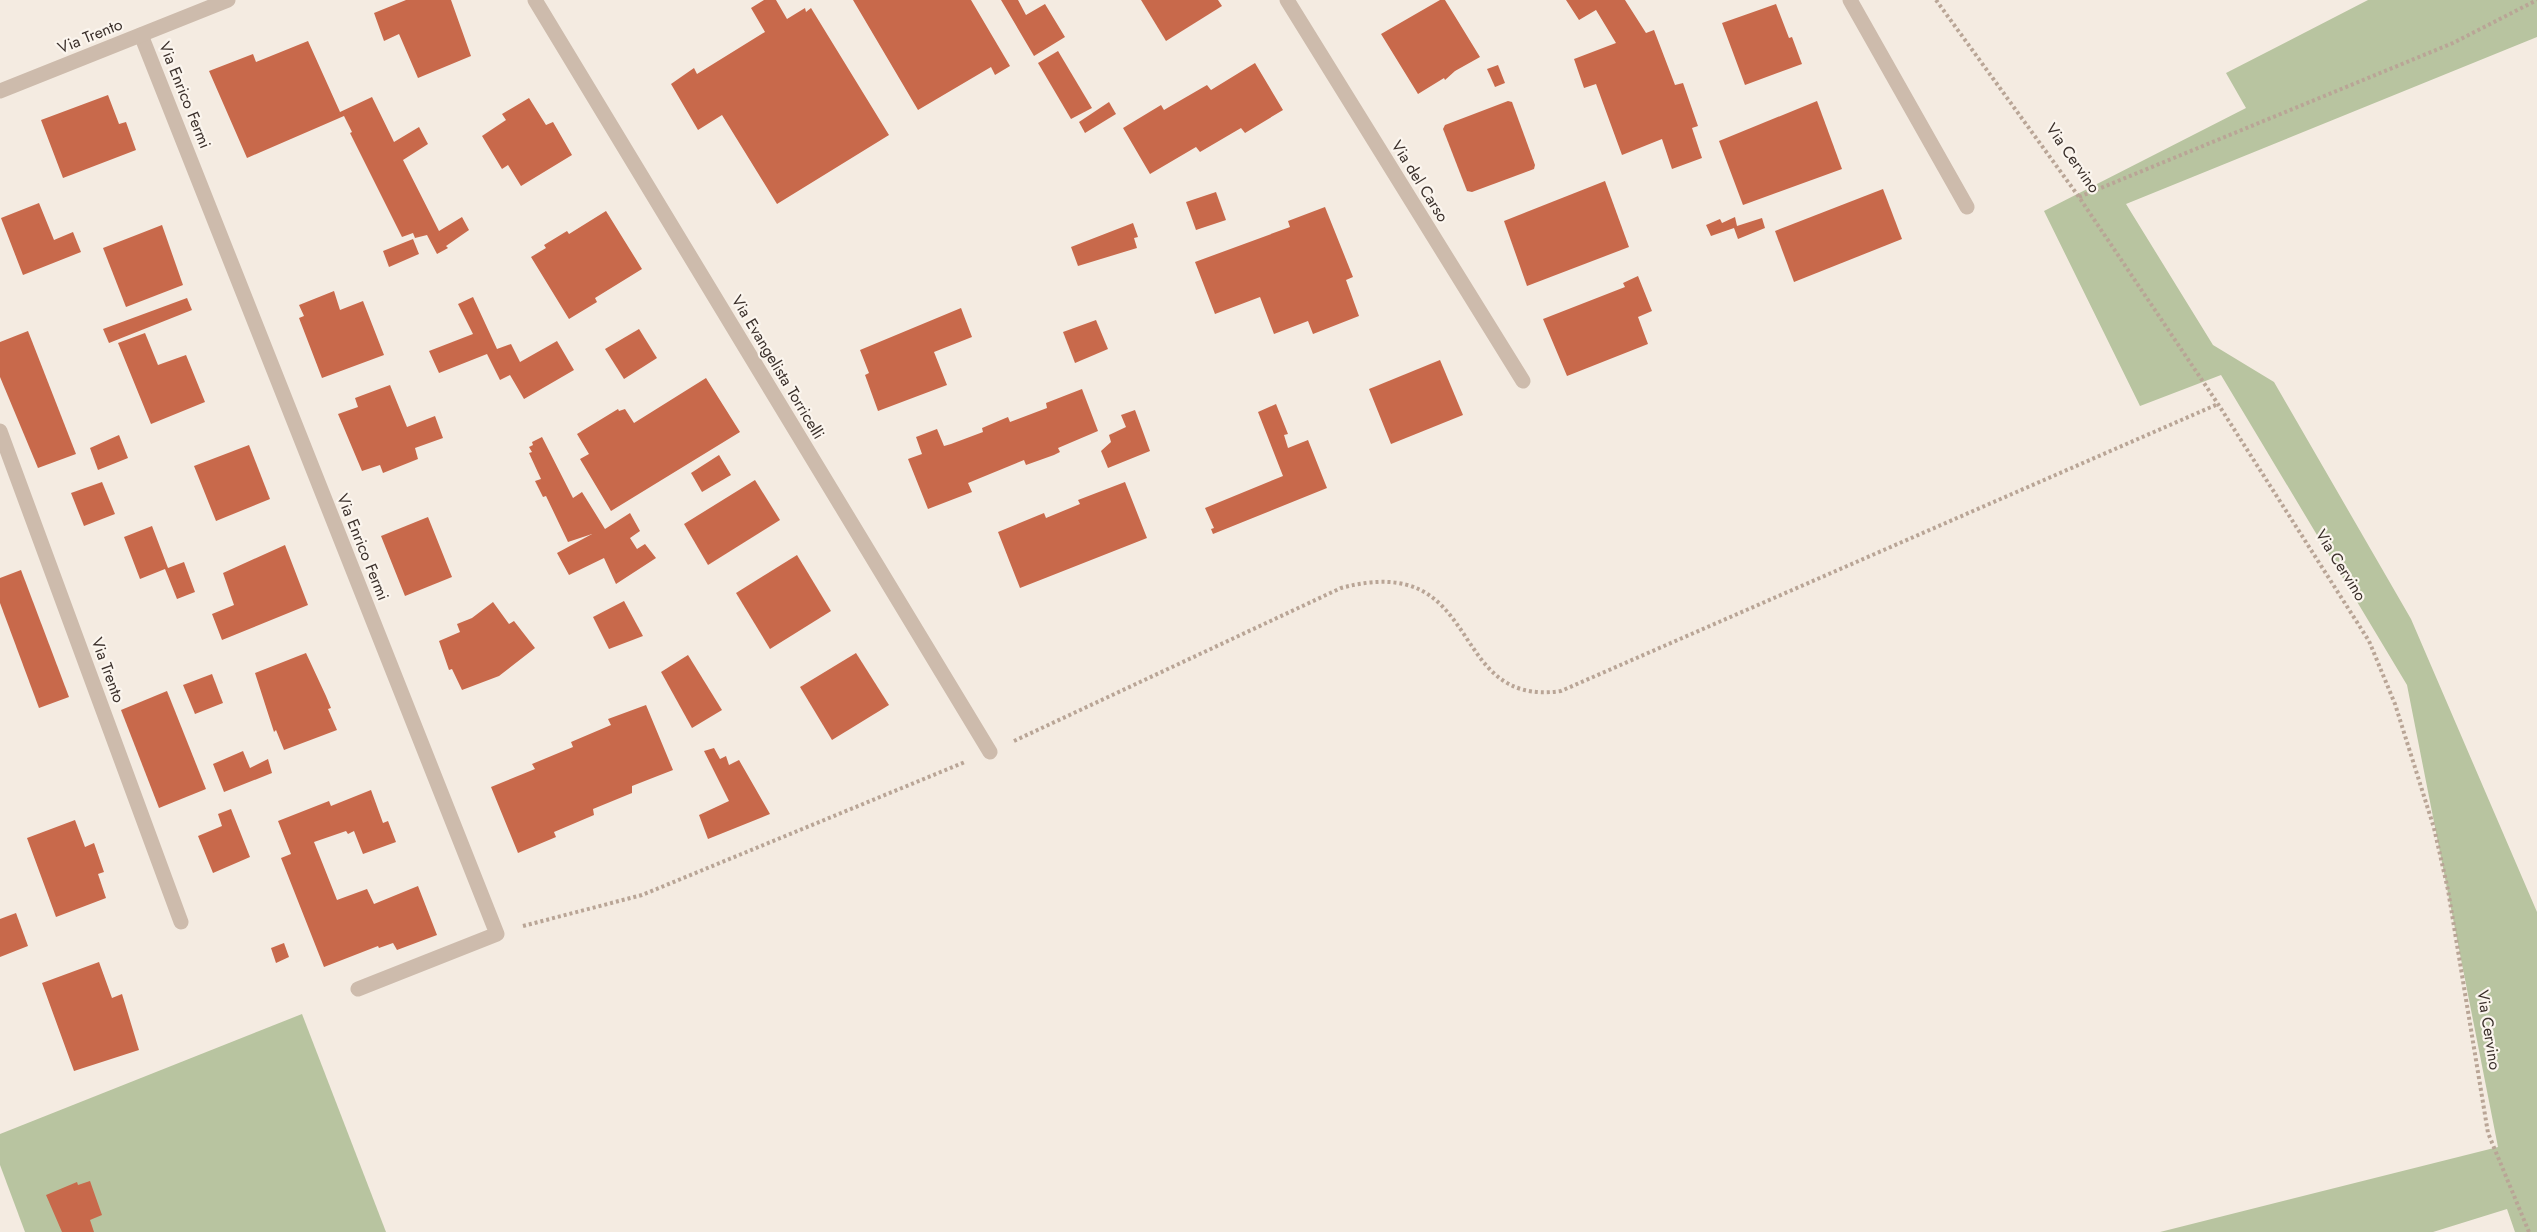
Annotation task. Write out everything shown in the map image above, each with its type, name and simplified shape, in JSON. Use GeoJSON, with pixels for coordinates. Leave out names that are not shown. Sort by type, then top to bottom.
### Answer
{"type":"FeatureCollection","features":[{"type":"Feature","properties":{"kind":"street","name":"Via Trento"},"geometry":{"type":"LineString","coordinates":[[0,91],[228,0]]}},
{"type":"Feature","properties":{"kind":"street","name":"Via Evangelista Torricelli"},"geometry":{"type":"LineString","coordinates":[[535,0],[990,752]]}},
{"type":"Feature","properties":{"kind":"street","name":"Via del Carso"},"geometry":{"type":"LineString","coordinates":[[1287,0],[1523,381]]}},
{"type":"Feature","properties":{"kind":"street"},"geometry":{"type":"LineString","coordinates":[[1850,0],[1967,207]]}},
{"type":"Feature","properties":{"kind":"street","name":"Via Enrico Fermi"},"geometry":{"type":"LineString","coordinates":[[141,34],[496,934]]}},
{"type":"Feature","properties":{"kind":"street","name":"Via Trento"},"geometry":{"type":"LineString","coordinates":[[0,431],[181,922]]}},
{"type":"Feature","properties":{"kind":"street"},"geometry":{"type":"LineString","coordinates":[[358,989],[496,934]]}},
{"type":"Feature","properties":{"kind":"path","name":"Via Cervino"},"geometry":{"type":"LineString","coordinates":[[1936,0],[2079,197],[2218,404],[2369,641],[2395,704],[2434,828],[2448,890],[2488,1132],[2529,1232]]}},
{"type":"Feature","properties":{"kind":"path"},"geometry":{"type":"LineString","coordinates":[[2079,197],[2453,43],[2537,0]]}},
{"type":"Feature","properties":{"kind":"path"},"geometry":{"type":"LineString","coordinates":[[496,934],[642,895],[990,752],[1341,588],[1367,580],[1398,580],[1425,590],[1443,604],[1489,670],[1503,683],[1541,694],[1561,691],[2218,404]]}},
{"type":"Feature","properties":{"kind":"green space"},"geometry":{"type":"Polygon","coordinates":[[[2368,0],[2537,0],[2537,37],[2126,204],[2213,345],[2274,382],[2411,619],[2537,912],[2537,1232],[2515,1232],[2507,1209],[2433,1232],[2160,1232],[2498,1147],[2407,685],[2221,375],[2140,406],[2044,211],[2246,108],[2226,73],[2368,0]]]}},
{"type":"Feature","properties":{"kind":"green space"},"geometry":{"type":"Polygon","coordinates":[[[302,1014],[386,1232],[25,1232],[0,1165],[0,1134],[302,1014]]]}},
{"type":"Feature","properties":{"kind":"building"},"geometry":{"type":"Polygon","coordinates":[[[406,0],[451,0],[471,56],[418,78],[399,34],[384,41],[374,13],[406,0]]]}},
{"type":"Feature","properties":{"kind":"building"},"geometry":{"type":"Polygon","coordinates":[[[764,0],[776,0],[787,19],[805,8],[806,12],[811,8],[889,135],[777,204],[722,115],[698,130],[671,84],[694,68],[697,74],[765,32],[751,8],[764,0]]]}},
{"type":"Feature","properties":{"kind":"building"},"geometry":{"type":"Polygon","coordinates":[[[853,0],[971,0],[1010,66],[995,75],[991,67],[918,110],[853,0]]]}},
{"type":"Feature","properties":{"kind":"building"},"geometry":{"type":"Polygon","coordinates":[[[1001,0],[1018,0],[1026,15],[1045,4],[1065,37],[1034,56],[1001,0]]]}},
{"type":"Feature","properties":{"kind":"building"},"geometry":{"type":"Polygon","coordinates":[[[1141,0],[1218,0],[1222,6],[1166,41],[1141,0]]]}},
{"type":"Feature","properties":{"kind":"building"},"geometry":{"type":"Polygon","coordinates":[[[1440,0],[1445,0],[1480,57],[1455,71],[1445,80],[1444,78],[1418,94],[1381,34],[1440,0]]]}},
{"type":"Feature","properties":{"kind":"building"},"geometry":{"type":"Polygon","coordinates":[[[1566,0],[1625,0],[1646,33],[1654,30],[1675,85],[1683,83],[1698,126],[1692,128],[1702,158],[1672,169],[1662,139],[1622,155],[1596,84],[1584,88],[1574,59],[1616,43],[1596,10],[1579,20],[1566,0]]]}},
{"type":"Feature","properties":{"kind":"building"},"geometry":{"type":"Polygon","coordinates":[[[1776,4],[1802,64],[1745,85],[1722,23],[1776,4]]]}},
{"type":"Feature","properties":{"kind":"building"},"geometry":{"type":"Polygon","coordinates":[[[308,41],[340,112],[372,97],[394,142],[419,127],[428,144],[403,160],[439,231],[462,217],[469,230],[446,246],[448,248],[437,254],[427,235],[415,238],[413,233],[402,237],[350,133],[352,132],[344,116],[247,158],[209,71],[253,54],[256,62],[308,41]]]}},
{"type":"Feature","properties":{"kind":"building"},"geometry":{"type":"Polygon","coordinates":[[[1058,51],[1092,108],[1071,119],[1038,63],[1058,51]]]}},
{"type":"Feature","properties":{"kind":"building"},"geometry":{"type":"Polygon","coordinates":[[[1255,63],[1283,110],[1245,133],[1241,128],[1200,152],[1196,147],[1150,174],[1123,128],[1161,105],[1164,110],[1207,85],[1211,90],[1255,63]]]}},
{"type":"Feature","properties":{"kind":"building"},"geometry":{"type":"Polygon","coordinates":[[[1498,65],[1505,83],[1495,87],[1487,69],[1498,65]]]}},
{"type":"Feature","properties":{"kind":"building"},"geometry":{"type":"Polygon","coordinates":[[[108,95],[119,124],[126,122],[136,150],[63,178],[41,120],[108,95]]]}},
{"type":"Feature","properties":{"kind":"building"},"geometry":{"type":"Polygon","coordinates":[[[529,98],[546,125],[553,122],[572,155],[521,186],[508,165],[502,169],[482,136],[506,120],[502,114],[529,98]]]}},
{"type":"Feature","properties":{"kind":"building"},"geometry":{"type":"Polygon","coordinates":[[[1508,101],[1512,102],[1535,165],[1534,169],[1472,192],[1467,191],[1443,129],[1445,125],[1508,101]]]}},
{"type":"Feature","properties":{"kind":"building"},"geometry":{"type":"Polygon","coordinates":[[[1817,101],[1842,169],[1743,205],[1719,141],[1817,101]]]}},
{"type":"Feature","properties":{"kind":"building"},"geometry":{"type":"Polygon","coordinates":[[[1109,102],[1116,114],[1085,133],[1079,122],[1109,102]]]}},
{"type":"Feature","properties":{"kind":"building"},"geometry":{"type":"Polygon","coordinates":[[[1605,181],[1629,247],[1527,286],[1504,221],[1605,181]]]}},
{"type":"Feature","properties":{"kind":"building"},"geometry":{"type":"Polygon","coordinates":[[[1883,189],[1902,239],[1794,282],[1775,231],[1883,189]]]}},
{"type":"Feature","properties":{"kind":"building"},"geometry":{"type":"Polygon","coordinates":[[[1216,192],[1226,220],[1196,230],[1186,202],[1216,192]]]}},
{"type":"Feature","properties":{"kind":"building"},"geometry":{"type":"Polygon","coordinates":[[[39,203],[54,240],[73,232],[81,252],[23,275],[1,218],[39,203]]]}},
{"type":"Feature","properties":{"kind":"building"},"geometry":{"type":"Polygon","coordinates":[[[1325,207],[1353,277],[1346,280],[1359,316],[1313,334],[1308,321],[1274,334],[1260,297],[1215,314],[1195,262],[1290,227],[1288,221],[1325,207]]]}},
{"type":"Feature","properties":{"kind":"building"},"geometry":{"type":"Polygon","coordinates":[[[606,211],[642,269],[595,298],[597,302],[569,319],[531,257],[546,248],[544,245],[567,231],[569,234],[606,211]]]}},
{"type":"Feature","properties":{"kind":"building"},"geometry":{"type":"Polygon","coordinates":[[[1735,217],[1737,226],[1762,218],[1765,228],[1738,239],[1734,228],[1711,236],[1706,225],[1720,219],[1722,223],[1735,217]]]}},
{"type":"Feature","properties":{"kind":"building"},"geometry":{"type":"Polygon","coordinates":[[[1133,223],[1138,237],[1134,238],[1137,248],[1078,266],[1071,247],[1133,223]]]}},
{"type":"Feature","properties":{"kind":"building"},"geometry":{"type":"Polygon","coordinates":[[[162,225],[183,285],[126,307],[103,248],[162,225]]]}},
{"type":"Feature","properties":{"kind":"building"},"geometry":{"type":"Polygon","coordinates":[[[413,239],[419,254],[389,267],[383,251],[413,239]]]}},
{"type":"Feature","properties":{"kind":"building"},"geometry":{"type":"Polygon","coordinates":[[[1638,276],[1652,311],[1638,317],[1648,344],[1567,376],[1543,319],[1625,287],[1623,283],[1638,276]]]}},
{"type":"Feature","properties":{"kind":"building"},"geometry":{"type":"Polygon","coordinates":[[[334,291],[340,310],[363,301],[384,355],[322,378],[299,318],[304,316],[299,305],[334,291]]]}},
{"type":"Feature","properties":{"kind":"building"},"geometry":{"type":"Polygon","coordinates":[[[473,297],[497,349],[511,344],[520,362],[557,341],[574,370],[524,399],[510,375],[500,380],[487,354],[439,373],[429,351],[473,334],[458,304],[473,297]]]}},
{"type":"Feature","properties":{"kind":"building"},"geometry":{"type":"Polygon","coordinates":[[[187,298],[192,310],[109,343],[103,329],[187,298]]]}},
{"type":"Feature","properties":{"kind":"building"},"geometry":{"type":"Polygon","coordinates":[[[961,308],[972,337],[934,352],[947,385],[878,411],[865,375],[869,373],[860,350],[961,308]]]}},
{"type":"Feature","properties":{"kind":"building"},"geometry":{"type":"Polygon","coordinates":[[[1096,320],[1108,349],[1075,363],[1063,332],[1096,320]]]}},
{"type":"Feature","properties":{"kind":"building"},"geometry":{"type":"Polygon","coordinates":[[[639,329],[657,358],[624,379],[605,349],[639,329]]]}},
{"type":"Feature","properties":{"kind":"building"},"geometry":{"type":"Polygon","coordinates":[[[28,331],[76,454],[38,468],[0,377],[0,342],[28,331]]]}},
{"type":"Feature","properties":{"kind":"building"},"geometry":{"type":"Polygon","coordinates":[[[145,333],[158,365],[186,355],[205,402],[151,424],[118,343],[145,333]]]}},
{"type":"Feature","properties":{"kind":"building"},"geometry":{"type":"Polygon","coordinates":[[[1440,360],[1463,415],[1391,444],[1369,389],[1440,360]]]}},
{"type":"Feature","properties":{"kind":"building"},"geometry":{"type":"Polygon","coordinates":[[[706,378],[740,432],[611,511],[580,459],[589,454],[577,434],[618,409],[619,411],[625,409],[634,423],[706,378]]]}},
{"type":"Feature","properties":{"kind":"building"},"geometry":{"type":"Polygon","coordinates":[[[390,385],[407,427],[435,416],[443,438],[415,448],[418,459],[383,473],[380,465],[362,471],[338,414],[358,407],[355,398],[390,385]]]}},
{"type":"Feature","properties":{"kind":"building"},"geometry":{"type":"Polygon","coordinates":[[[1082,389],[1098,431],[1058,448],[1060,452],[1054,455],[1026,465],[1024,460],[968,483],[972,492],[928,509],[908,459],[922,454],[916,437],[937,429],[944,446],[951,444],[983,432],[982,428],[1008,417],[1010,422],[1047,408],[1046,403],[1082,389]]]}},
{"type":"Feature","properties":{"kind":"building"},"geometry":{"type":"Polygon","coordinates":[[[1276,404],[1288,434],[1284,435],[1288,448],[1308,440],[1327,488],[1213,534],[1211,529],[1214,528],[1205,508],[1283,476],[1258,412],[1276,404]]]}},
{"type":"Feature","properties":{"kind":"building"},"geometry":{"type":"Polygon","coordinates":[[[1135,410],[1150,451],[1108,468],[1101,451],[1111,442],[1109,435],[1126,427],[1121,415],[1135,410]]]}},
{"type":"Feature","properties":{"kind":"building"},"geometry":{"type":"Polygon","coordinates":[[[119,435],[128,458],[98,470],[90,448],[119,435]]]}},
{"type":"Feature","properties":{"kind":"building"},"geometry":{"type":"Polygon","coordinates":[[[542,437],[573,498],[582,492],[605,529],[630,513],[640,531],[630,538],[637,549],[645,544],[656,558],[616,584],[604,558],[569,575],[557,553],[592,534],[568,542],[546,496],[543,497],[535,481],[541,479],[529,453],[532,452],[529,447],[533,445],[532,442],[542,437]]]}},
{"type":"Feature","properties":{"kind":"building"},"geometry":{"type":"Polygon","coordinates":[[[249,445],[270,499],[216,521],[194,466],[249,445]]]}},
{"type":"Feature","properties":{"kind":"building"},"geometry":{"type":"Polygon","coordinates":[[[719,455],[731,475],[702,492],[691,473],[719,455]]]}},
{"type":"Feature","properties":{"kind":"building"},"geometry":{"type":"Polygon","coordinates":[[[755,480],[780,520],[708,565],[684,524],[755,480]]]}},
{"type":"Feature","properties":{"kind":"building"},"geometry":{"type":"Polygon","coordinates":[[[102,482],[115,514],[84,526],[71,493],[102,482]]]}},
{"type":"Feature","properties":{"kind":"building"},"geometry":{"type":"Polygon","coordinates":[[[1125,482],[1147,538],[1020,588],[998,532],[1044,513],[1046,518],[1080,504],[1078,500],[1125,482]]]}},
{"type":"Feature","properties":{"kind":"building"},"geometry":{"type":"Polygon","coordinates":[[[428,517],[452,577],[405,596],[381,536],[428,517]]]}},
{"type":"Feature","properties":{"kind":"building"},"geometry":{"type":"Polygon","coordinates":[[[152,526],[168,568],[184,562],[195,592],[177,599],[165,569],[140,579],[124,537],[152,526]]]}},
{"type":"Feature","properties":{"kind":"building"},"geometry":{"type":"Polygon","coordinates":[[[285,545],[308,605],[222,640],[212,614],[234,605],[223,573],[285,545]]]}},
{"type":"Feature","properties":{"kind":"building"},"geometry":{"type":"Polygon","coordinates":[[[797,555],[831,611],[770,649],[736,593],[797,555]]]}},
{"type":"Feature","properties":{"kind":"building"},"geometry":{"type":"Polygon","coordinates":[[[21,570],[69,697],[39,708],[0,603],[0,578],[21,570]]]}},
{"type":"Feature","properties":{"kind":"building"},"geometry":{"type":"Polygon","coordinates":[[[624,601],[643,636],[609,649],[593,617],[624,601]]]}},
{"type":"Feature","properties":{"kind":"building"},"geometry":{"type":"Polygon","coordinates":[[[493,602],[509,624],[514,621],[535,648],[499,676],[462,690],[452,669],[449,670],[439,641],[460,632],[457,624],[472,618],[493,602]]]}},
{"type":"Feature","properties":{"kind":"building"},"geometry":{"type":"Polygon","coordinates":[[[306,653],[331,708],[328,709],[337,730],[284,750],[276,730],[274,732],[255,673],[306,653]]]}},
{"type":"Feature","properties":{"kind":"building"},"geometry":{"type":"Polygon","coordinates":[[[856,653],[889,705],[832,740],[800,687],[856,653]]]}},
{"type":"Feature","properties":{"kind":"building"},"geometry":{"type":"Polygon","coordinates":[[[688,655],[722,710],[692,728],[661,672],[688,655]]]}},
{"type":"Feature","properties":{"kind":"building"},"geometry":{"type":"Polygon","coordinates":[[[212,674],[223,703],[195,714],[183,685],[212,674]]]}},
{"type":"Feature","properties":{"kind":"building"},"geometry":{"type":"Polygon","coordinates":[[[167,691],[206,789],[159,808],[121,710],[167,691]]]}},
{"type":"Feature","properties":{"kind":"building"},"geometry":{"type":"Polygon","coordinates":[[[646,705],[673,770],[632,786],[632,793],[593,809],[594,815],[554,832],[556,837],[518,853],[491,787],[535,769],[532,764],[573,747],[571,742],[611,725],[608,719],[646,705]]]}},
{"type":"Feature","properties":{"kind":"building"},"geometry":{"type":"Polygon","coordinates":[[[714,748],[720,759],[726,756],[729,765],[739,760],[770,814],[708,839],[699,815],[729,801],[704,751],[714,748]]]}},
{"type":"Feature","properties":{"kind":"building"},"geometry":{"type":"Polygon","coordinates":[[[243,751],[250,768],[268,759],[272,773],[224,792],[213,764],[243,751]]]}},
{"type":"Feature","properties":{"kind":"building"},"geometry":{"type":"Polygon","coordinates":[[[371,790],[383,823],[388,821],[396,842],[363,854],[354,831],[348,834],[346,831],[314,842],[337,900],[367,889],[374,904],[418,886],[437,935],[397,950],[393,943],[379,948],[378,946],[324,967],[281,858],[291,854],[278,821],[329,801],[331,806],[371,790]]]}},
{"type":"Feature","properties":{"kind":"building"},"geometry":{"type":"Polygon","coordinates":[[[231,809],[250,857],[213,873],[198,836],[222,826],[218,814],[231,809]]]}},
{"type":"Feature","properties":{"kind":"building"},"geometry":{"type":"Polygon","coordinates":[[[75,820],[85,847],[94,843],[104,872],[98,874],[106,898],[56,917],[27,838],[75,820]]]}},
{"type":"Feature","properties":{"kind":"building"},"geometry":{"type":"Polygon","coordinates":[[[16,913],[28,946],[0,957],[0,919],[16,913]]]}},
{"type":"Feature","properties":{"kind":"building"},"geometry":{"type":"Polygon","coordinates":[[[284,943],[289,957],[276,963],[271,948],[284,943]]]}},
{"type":"Feature","properties":{"kind":"building"},"geometry":{"type":"Polygon","coordinates":[[[99,962],[112,998],[122,994],[139,1050],[74,1071],[42,983],[99,962]]]}},
{"type":"Feature","properties":{"kind":"building"},"geometry":{"type":"Polygon","coordinates":[[[90,1181],[102,1215],[90,1220],[94,1232],[62,1232],[46,1195],[77,1182],[78,1185],[90,1181]]]}}]}
